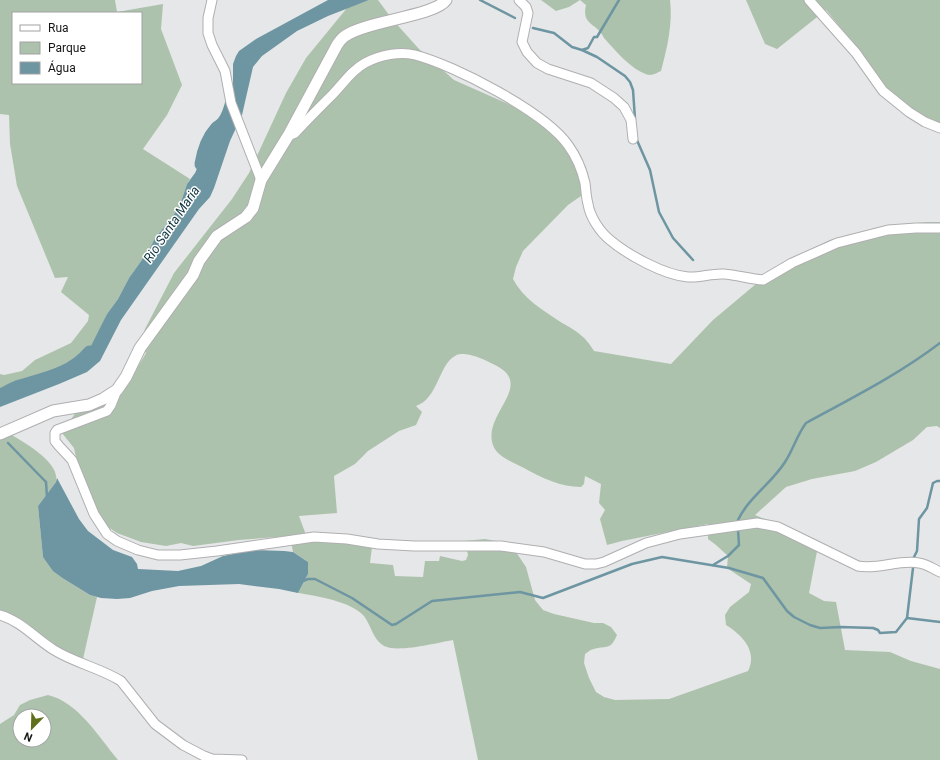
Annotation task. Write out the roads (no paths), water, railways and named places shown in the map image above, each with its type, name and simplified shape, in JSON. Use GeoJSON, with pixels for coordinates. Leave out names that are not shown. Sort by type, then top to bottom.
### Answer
{"type":"FeatureCollection","features":[{"type":"Feature","properties":{"kind":"street"},"geometry":{"type":"LineString","coordinates":[[212,0],[208,18],[208,33],[212,45],[225,71],[231,103],[261,180]]}},
{"type":"Feature","properties":{"kind":"street"},"geometry":{"type":"LineString","coordinates":[[446,0],[432,9],[361,28],[344,36],[337,45],[288,136],[261,180],[253,208],[246,217],[237,224],[216,236],[199,260],[193,275],[172,307],[161,318],[140,348],[126,378],[117,390],[107,411],[57,430],[54,433],[55,441],[72,460],[94,514],[107,534],[117,541],[138,550],[158,555],[180,555],[300,538],[329,537],[378,544],[414,546],[501,546],[544,552],[585,564],[596,564],[604,562],[646,543],[674,536],[757,523],[778,527],[858,566],[870,567],[919,562],[940,572]]}},
{"type":"Feature","properties":{"kind":"street"},"geometry":{"type":"LineString","coordinates":[[519,0],[526,7],[528,13],[522,42],[527,52],[537,63],[548,69],[591,83],[614,98],[624,107],[631,120],[633,139]]}},
{"type":"Feature","properties":{"kind":"street"},"geometry":{"type":"LineString","coordinates":[[809,0],[856,53],[883,91],[908,112],[925,122],[940,128]]}},
{"type":"Feature","properties":{"kind":"street"},"geometry":{"type":"LineString","coordinates":[[288,136],[295,133],[354,71],[365,63],[383,56],[398,54],[415,55],[474,80],[530,112],[552,128],[568,144],[577,161],[584,182],[588,206],[594,220],[602,232],[616,244],[646,263],[666,272],[690,277],[726,274],[763,280],[792,263],[837,243],[888,230],[940,228]]}},
{"type":"Feature","properties":{"kind":"street"},"geometry":{"type":"LineString","coordinates":[[0,434],[53,411],[89,405],[103,399],[117,390]]}},
{"type":"Feature","properties":{"kind":"street"},"geometry":{"type":"LineString","coordinates":[[0,614],[16,621],[54,650],[70,659],[113,676],[121,681],[155,724],[183,745],[204,756],[242,760]]}},
{"type":"Feature","properties":{"kind":"water"},"geometry":{"type":"Polygon","coordinates":[[[328,0],[369,0],[328,16],[297,31],[262,56],[253,67],[242,115],[230,141],[210,197],[199,209],[121,320],[100,361],[87,372],[0,407],[0,395],[56,376],[80,363],[86,356],[107,314],[118,299],[129,278],[149,250],[155,238],[171,219],[180,205],[187,184],[195,173],[211,139],[226,124],[229,118],[229,105],[233,89],[233,64],[239,51],[256,39],[328,0]]]}},
{"type":"Feature","properties":{"kind":"water"},"geometry":{"type":"Polygon","coordinates":[[[57,478],[79,519],[88,531],[113,550],[132,557],[137,564],[138,569],[178,571],[201,566],[223,556],[253,550],[293,552],[308,562],[308,574],[298,593],[239,584],[179,586],[152,591],[130,598],[117,599],[101,598],[90,595],[53,571],[43,557],[38,506],[56,482],[57,478]]]}},
{"type":"Feature","properties":{"kind":"waterway"},"geometry":{"type":"LineString","coordinates":[[480,0],[515,18]]}},
{"type":"Feature","properties":{"kind":"waterway"},"geometry":{"type":"LineString","coordinates":[[582,50],[588,48],[594,37],[597,37],[619,0]]}},
{"type":"Feature","properties":{"kind":"waterway"},"geometry":{"type":"LineString","coordinates":[[533,28],[554,33],[572,47],[597,57],[625,76],[630,82],[633,90],[635,119]]}},
{"type":"Feature","properties":{"kind":"waterway","name":"Rio Santa Maria"},"geometry":{"type":"LineString","coordinates":[[202,164],[205,150],[209,141],[217,129],[226,120],[235,94]]}},
{"type":"Feature","properties":{"kind":"waterway"},"geometry":{"type":"LineString","coordinates":[[636,138],[650,170],[659,212],[673,238],[693,260]]}},
{"type":"Feature","properties":{"kind":"waterway"},"geometry":{"type":"LineString","coordinates":[[738,520],[748,504],[780,470],[806,423],[891,376],[940,343]]}},
{"type":"Feature","properties":{"kind":"waterway","name":"Rio Santa Maria"},"geometry":{"type":"LineString","coordinates":[[0,396],[17,388],[66,372],[75,367],[90,353]]}},
{"type":"Feature","properties":{"kind":"waterway"},"geometry":{"type":"LineString","coordinates":[[8,443],[46,482],[47,497]]}},
{"type":"Feature","properties":{"kind":"waterway"},"geometry":{"type":"LineString","coordinates":[[914,557],[917,551],[919,519],[927,508],[933,483],[940,481]]}},
{"type":"Feature","properties":{"kind":"waterway"},"geometry":{"type":"LineString","coordinates":[[713,565],[728,556],[739,545],[738,530]]}},
{"type":"Feature","properties":{"kind":"waterway"},"geometry":{"type":"LineString","coordinates":[[303,581],[315,579],[352,598],[392,625],[396,624],[432,601],[520,592],[543,598],[632,564],[662,557],[729,568],[763,578],[787,611],[794,617],[810,625],[820,628],[873,628],[878,630],[880,633],[896,632],[907,618],[913,568]]}},
{"type":"Feature","properties":{"kind":"waterway"},"geometry":{"type":"LineString","coordinates":[[907,618],[940,622]]}}]}
